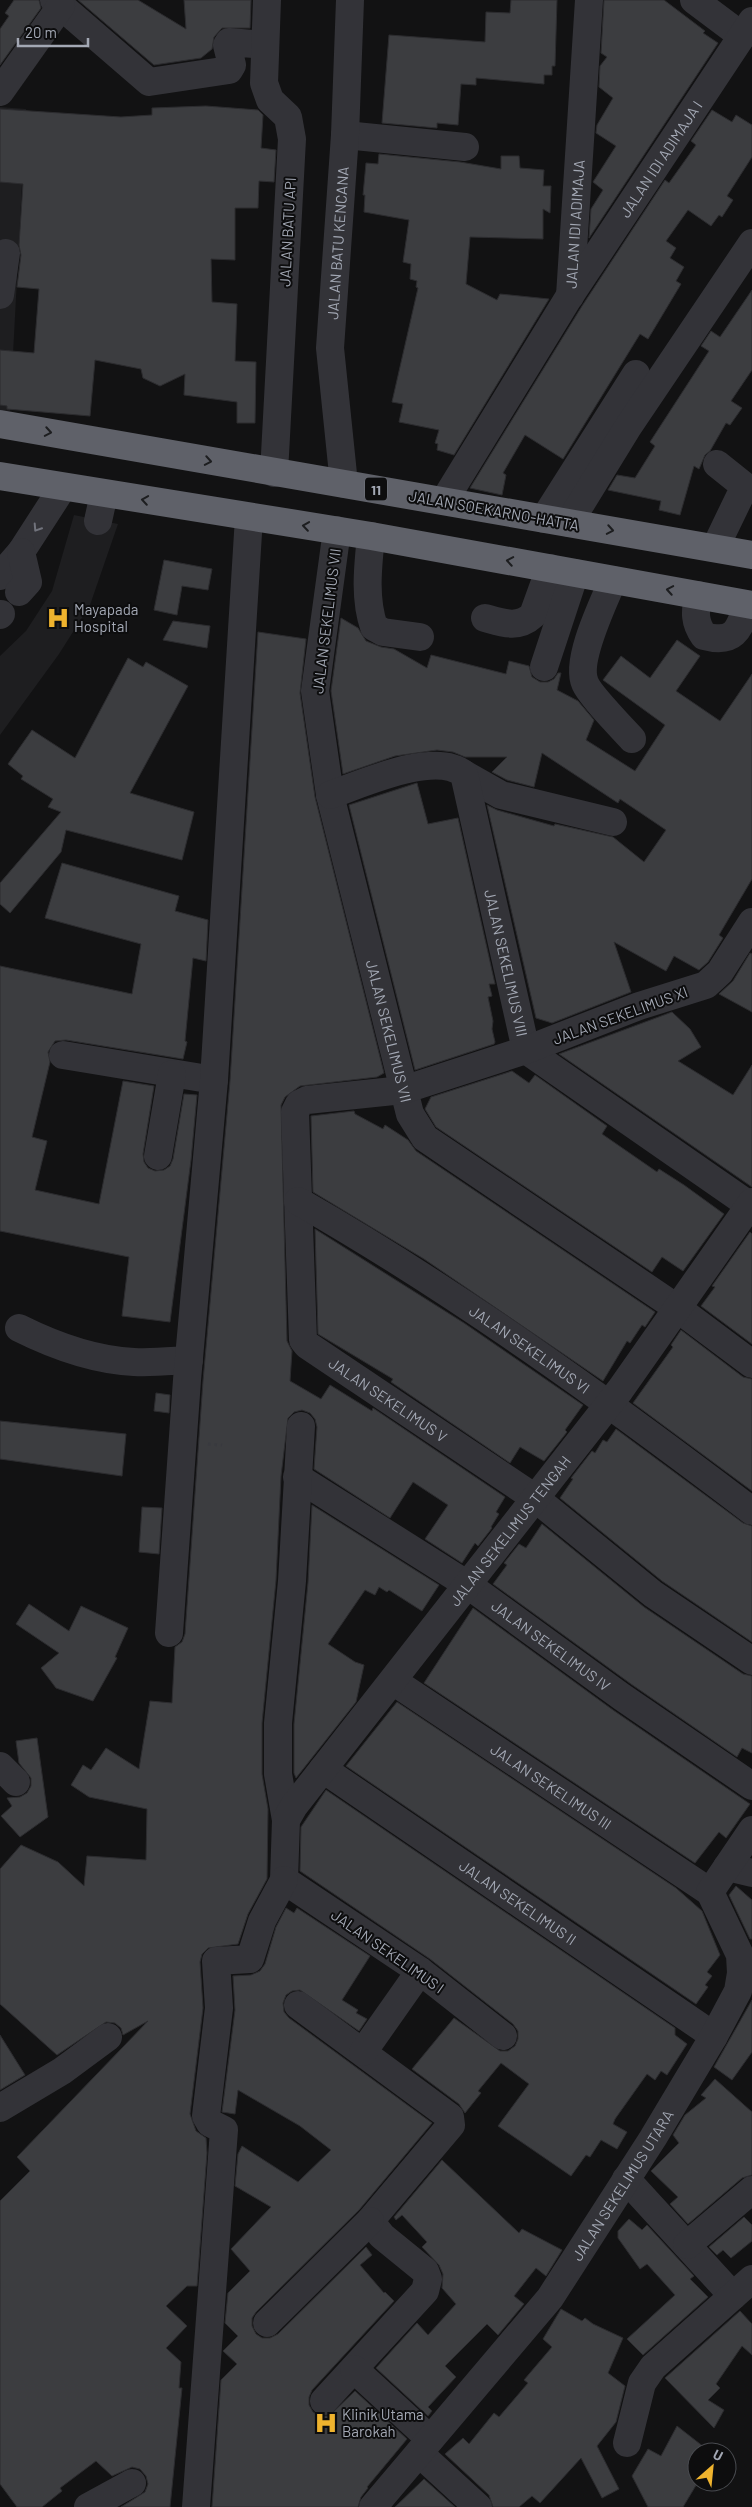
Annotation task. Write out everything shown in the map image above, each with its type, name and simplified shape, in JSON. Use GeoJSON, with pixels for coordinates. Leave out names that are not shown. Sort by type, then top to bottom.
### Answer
{"type":"FeatureCollection","features":[{"type":"Feature","properties":{"kind":"highway","name":"JALAN SOEKARNO-HATTA"},"geometry":{"type":"LineString","coordinates":[[0,424],[752,555]]}},
{"type":"Feature","properties":{"kind":"highway"},"geometry":{"type":"LineString","coordinates":[[0,476],[337,530],[750,605]]}},
{"type":"Feature","properties":{"kind":"street","name":"JALAN BATU API"},"geometry":{"type":"LineString","coordinates":[[267,0],[264,82],[270,100],[288,117],[292,139],[274,472]]}},
{"type":"Feature","properties":{"kind":"street","name":"JALAN BATU KENCANA"},"geometry":{"type":"LineString","coordinates":[[344,484],[330,348],[346,135],[350,0]]}},
{"type":"Feature","properties":{"kind":"street","name":"JALAN IDI ADIMAJA"},"geometry":{"type":"LineString","coordinates":[[444,501],[570,297],[589,0]]}},
{"type":"Feature","properties":{"kind":"street"},"geometry":{"type":"LineString","coordinates":[[694,0],[747,28]]}},
{"type":"Feature","properties":{"kind":"street"},"geometry":{"type":"LineString","coordinates":[[0,92],[58,3],[149,82],[229,70],[232,65],[227,45],[230,42],[265,44]]}},
{"type":"Feature","properties":{"kind":"street","name":"JALAN IDI ADIMAJA I"},"geometry":{"type":"LineString","coordinates":[[570,297],[747,28]]}},
{"type":"Feature","properties":{"kind":"street"},"geometry":{"type":"LineString","coordinates":[[346,135],[465,147]]}},
{"type":"Feature","properties":{"kind":"street"},"geometry":{"type":"LineString","coordinates":[[557,521],[628,427],[752,243]]}},
{"type":"Feature","properties":{"kind":"street"},"geometry":{"type":"LineString","coordinates":[[0,295],[6,253]]}},
{"type":"Feature","properties":{"kind":"street"},"geometry":{"type":"LineString","coordinates":[[557,521],[636,374]]}},
{"type":"Feature","properties":{"kind":"street"},"geometry":{"type":"LineString","coordinates":[[715,548],[742,492],[742,484],[717,464]]}},
{"type":"Feature","properties":{"kind":"street"},"geometry":{"type":"LineString","coordinates":[[9,584],[21,552],[63,487]]}},
{"type":"Feature","properties":{"kind":"street"},"geometry":{"type":"LineString","coordinates":[[98,521],[104,494]]}},
{"type":"Feature","properties":{"kind":"street"},"geometry":{"type":"LineString","coordinates":[[169,1633],[189,1360],[214,1080],[250,517]]}},
{"type":"Feature","properties":{"kind":"street","name":"JALAN SEKELIMUS VII"},"geometry":{"type":"LineString","coordinates":[[337,530],[314,692],[330,795],[410,1114],[426,1138],[677,1308],[752,1364]]}},
{"type":"Feature","properties":{"kind":"street"},"geometry":{"type":"LineString","coordinates":[[371,536],[367,570],[370,616],[374,627],[383,632],[420,637]]}},
{"type":"Feature","properties":{"kind":"street"},"geometry":{"type":"LineString","coordinates":[[485,618],[513,625],[527,620],[533,615],[562,571]]}},
{"type":"Feature","properties":{"kind":"street"},"geometry":{"type":"LineString","coordinates":[[544,667],[562,571]]}},
{"type":"Feature","properties":{"kind":"street"},"geometry":{"type":"LineString","coordinates":[[613,580],[600,611],[583,672],[585,684],[632,739]]}},
{"type":"Feature","properties":{"kind":"street"},"geometry":{"type":"LineString","coordinates":[[698,595],[695,613],[696,625],[704,636],[718,639],[728,638],[736,632],[750,605]]}},
{"type":"Feature","properties":{"kind":"street"},"geometry":{"type":"LineString","coordinates":[[330,795],[390,773],[440,765],[458,770],[501,795],[613,822]]}},
{"type":"Feature","properties":{"kind":"street","name":"JALAN SEKELIMUS VIII"},"geometry":{"type":"LineString","coordinates":[[464,774],[526,1050],[751,1205]]}},
{"type":"Feature","properties":{"kind":"street","name":"JALAN SEKELIMUS XI"},"geometry":{"type":"LineString","coordinates":[[403,1090],[526,1050],[639,1006],[706,985],[720,972],[752,922]]}},
{"type":"Feature","properties":{"kind":"street"},"geometry":{"type":"LineString","coordinates":[[63,1054],[214,1080]]}},
{"type":"Feature","properties":{"kind":"street"},"geometry":{"type":"LineString","coordinates":[[158,1156],[172,1074]]}},
{"type":"Feature","properties":{"kind":"street","name":"JALAN SEKELIMUS V"},"geometry":{"type":"LineString","coordinates":[[403,1090],[307,1100],[299,1104],[295,1112],[303,1340],[307,1345],[535,1498],[653,1594],[752,1661]]}},
{"type":"Feature","properties":{"kind":"street","name":"JALAN SEKELIMUS VI"},"geometry":{"type":"LineString","coordinates":[[298,1201],[375,1245],[609,1403],[752,1510]]}},
{"type":"Feature","properties":{"kind":"street","name":"JALAN SEKELIMUS TENGAH"},"geometry":{"type":"LineString","coordinates":[[284,1872],[286,1820],[294,1806],[609,1403],[751,1205]]}},
{"type":"Feature","properties":{"kind":"street"},"geometry":{"type":"LineString","coordinates":[[19,1328],[54,1346],[86,1355],[134,1362],[189,1360]]}},
{"type":"Feature","properties":{"kind":"street"},"geometry":{"type":"LineString","coordinates":[[286,1820],[278,1774],[278,1723],[292,1581],[301,1426]]}},
{"type":"Feature","properties":{"kind":"street","name":"JALAN SEKELIMUS IV"},"geometry":{"type":"LineString","coordinates":[[297,1477],[468,1585],[622,1697],[752,1786]]}},
{"type":"Feature","properties":{"kind":"street","name":"JALAN SEKELIMUS III"},"geometry":{"type":"LineString","coordinates":[[393,1681],[710,1892]]}},
{"type":"Feature","properties":{"kind":"street","name":"JALAN SEKELIMUS II"},"geometry":{"type":"LineString","coordinates":[[323,1768],[714,2036]]}},
{"type":"Feature","properties":{"kind":"street"},"geometry":{"type":"LineString","coordinates":[[710,1892],[739,1870],[752,1830]]}},
{"type":"Feature","properties":{"kind":"street"},"geometry":{"type":"LineString","coordinates":[[196,2507],[224,2130],[210,2123],[206,2116],[219,2008],[216,1961],[250,1959],[262,1921],[284,1872]]}},
{"type":"Feature","properties":{"kind":"street","name":"JALAN SEKELIMUS I"},"geometry":{"type":"LineString","coordinates":[[284,1872],[420,1971],[503,2036]]}},
{"type":"Feature","properties":{"kind":"street","name":"JALAN SEKELIMUS UTARA"},"geometry":{"type":"LineString","coordinates":[[373,2507],[550,2298],[714,2036],[745,1996],[740,1955],[710,1892]]}},
{"type":"Feature","properties":{"kind":"street"},"geometry":{"type":"LineString","coordinates":[[363,2052],[420,1971]]}},
{"type":"Feature","properties":{"kind":"street"},"geometry":{"type":"LineString","coordinates":[[267,2323],[370,2221],[451,2125],[450,2117],[298,2005]]}},
{"type":"Feature","properties":{"kind":"street"},"geometry":{"type":"LineString","coordinates":[[0,2108],[62,2071],[108,2037]]}},
{"type":"Feature","properties":{"kind":"street"},"geometry":{"type":"LineString","coordinates":[[626,2179],[688,2245],[742,2288],[653,2367],[642,2383],[628,2443]]}},
{"type":"Feature","properties":{"kind":"street"},"geometry":{"type":"LineString","coordinates":[[688,2245],[752,2190]]}},
{"type":"Feature","properties":{"kind":"street"},"geometry":{"type":"LineString","coordinates":[[324,2401],[425,2290],[428,2279],[424,2271],[382,2236],[370,2221]]}},
{"type":"Feature","properties":{"kind":"street"},"geometry":{"type":"LineString","coordinates":[[354,2369],[478,2507]]}},
{"type":"Feature","properties":{"kind":"street"},"geometry":{"type":"LineString","coordinates":[[88,2507],[132,2483]]}},
{"type":"Feature","properties":{"kind":"shaded area"},"geometry":{"type":"Polygon","coordinates":[[[0,107],[26,109],[10,411],[0,410],[0,107]]]}},
{"type":"Feature","properties":{"kind":"shaded area","name":"Mayapada Hospital"},"geometry":{"type":"Polygon","coordinates":[[[74,515],[118,524],[90,605],[59,654],[0,735],[0,656],[26,631],[52,591],[74,515]]]}},
{"type":"Feature","properties":{"kind":"building"},"geometry":{"type":"Polygon","coordinates":[[[14,0],[39,0],[41,8],[0,65],[0,29],[9,16],[5,13],[14,0]]]}},
{"type":"Feature","properties":{"kind":"building"},"geometry":{"type":"Polygon","coordinates":[[[78,0],[138,0],[186,29],[184,0],[251,0],[250,28],[222,28],[214,37],[212,49],[201,58],[154,65],[78,0]]]}},
{"type":"Feature","properties":{"kind":"building"},"geometry":{"type":"Polygon","coordinates":[[[511,0],[557,0],[555,66],[552,66],[552,75],[544,75],[544,84],[476,78],[476,85],[461,84],[458,125],[437,123],[437,128],[382,123],[389,35],[485,42],[486,12],[510,13],[511,0]]]}},
{"type":"Feature","properties":{"kind":"building"},"geometry":{"type":"Polygon","coordinates":[[[604,0],[664,0],[705,31],[703,33],[718,43],[589,238],[591,209],[603,190],[593,182],[616,146],[596,133],[597,125],[613,98],[599,87],[600,66],[607,57],[601,53],[604,0]]]}},
{"type":"Feature","properties":{"kind":"building"},"geometry":{"type":"Polygon","coordinates":[[[206,106],[258,110],[263,115],[261,148],[276,150],[274,182],[259,181],[258,208],[235,208],[235,260],[211,259],[212,302],[237,304],[235,361],[256,362],[255,423],[237,423],[237,402],[184,395],[185,374],[160,386],[143,378],[141,369],[95,360],[90,416],[7,409],[7,406],[0,405],[0,350],[34,353],[39,289],[17,287],[21,255],[19,245],[23,184],[0,182],[0,109],[121,117],[152,115],[152,108],[206,106]]]}},
{"type":"Feature","properties":{"kind":"building"},"geometry":{"type":"Polygon","coordinates":[[[712,110],[732,122],[736,115],[752,125],[752,157],[727,196],[733,200],[722,217],[719,215],[711,226],[688,210],[666,241],[676,248],[670,258],[684,267],[676,281],[681,284],[648,339],[640,334],[563,459],[525,435],[503,473],[506,475],[502,495],[470,488],[582,306],[665,180],[669,183],[696,145],[691,141],[712,110]]]}},
{"type":"Feature","properties":{"kind":"building"},"geometry":{"type":"Polygon","coordinates":[[[379,154],[460,162],[501,169],[501,156],[519,156],[520,168],[544,170],[543,186],[551,186],[550,213],[543,209],[543,239],[470,237],[466,284],[497,300],[500,294],[549,299],[454,455],[437,450],[438,444],[435,443],[439,430],[399,422],[403,404],[392,402],[418,288],[416,287],[417,281],[410,279],[411,264],[403,262],[409,220],[364,212],[365,195],[363,195],[366,163],[378,164],[379,154]]]}},
{"type":"Feature","properties":{"kind":"building"},"geometry":{"type":"Polygon","coordinates":[[[752,290],[752,370],[731,401],[742,408],[730,425],[726,423],[710,451],[705,455],[699,469],[694,466],[680,515],[659,510],[661,501],[608,490],[617,475],[635,478],[655,446],[650,442],[709,351],[701,346],[711,331],[720,337],[752,290]]]}},
{"type":"Feature","properties":{"kind":"building"},"geometry":{"type":"Polygon","coordinates":[[[164,560],[212,569],[208,590],[182,586],[177,615],[154,610],[164,560]]]}},
{"type":"Feature","properties":{"kind":"building"},"geometry":{"type":"Polygon","coordinates":[[[341,618],[358,628],[366,641],[381,647],[394,649],[427,668],[431,655],[506,674],[509,661],[529,666],[532,677],[540,682],[548,682],[554,679],[558,673],[561,673],[557,690],[578,701],[594,720],[586,740],[635,771],[665,725],[603,680],[621,656],[650,678],[677,640],[700,656],[676,691],[720,721],[752,674],[752,879],[719,935],[723,938],[708,962],[699,970],[674,956],[666,971],[614,942],[631,992],[552,1023],[536,1018],[487,805],[497,810],[554,826],[555,824],[613,837],[644,862],[666,830],[620,799],[618,803],[542,753],[534,787],[507,780],[492,772],[507,757],[465,757],[453,752],[437,750],[395,756],[343,774],[331,691],[341,618]]]}},
{"type":"Feature","properties":{"kind":"building"},"geometry":{"type":"Polygon","coordinates":[[[173,621],[210,626],[207,648],[163,640],[173,621]]]}},
{"type":"Feature","properties":{"kind":"building"},"geometry":{"type":"Polygon","coordinates":[[[258,632],[306,639],[300,693],[315,797],[384,1073],[377,1077],[300,1086],[285,1097],[281,1105],[287,1341],[292,1351],[290,1381],[321,1399],[330,1385],[372,1411],[373,1408],[505,1497],[496,1512],[499,1514],[492,1528],[478,1546],[475,1543],[462,1563],[425,1539],[448,1505],[413,1482],[390,1518],[314,1469],[317,1427],[315,1419],[310,1413],[302,1410],[294,1412],[288,1418],[281,1476],[276,1580],[262,1723],[262,1774],[268,1809],[267,1879],[248,1914],[238,1944],[208,1948],[202,1954],[200,1962],[203,2008],[190,2114],[196,2131],[206,2138],[207,2153],[197,2286],[187,2286],[166,2306],[187,2326],[166,2348],[181,2362],[179,2388],[182,2388],[170,2507],[121,2507],[145,2492],[148,2484],[146,2476],[140,2469],[132,2467],[112,2476],[96,2461],[60,2488],[62,2491],[42,2507],[17,2507],[0,2484],[0,2201],[30,2171],[17,2157],[148,2021],[123,2035],[121,2028],[115,2023],[106,2022],[57,2055],[0,2004],[0,1869],[21,1845],[58,1862],[84,1886],[87,1856],[146,1860],[147,1809],[89,1797],[71,1785],[83,1765],[91,1770],[106,1748],[139,1769],[150,1701],[172,1703],[175,1647],[182,1642],[185,1634],[203,1381],[230,1081],[258,632]]]}},
{"type":"Feature","properties":{"kind":"building"},"geometry":{"type":"Polygon","coordinates":[[[128,658],[143,667],[146,662],[188,686],[130,793],[194,812],[182,860],[66,830],[61,852],[10,913],[0,904],[0,883],[61,812],[48,807],[53,799],[21,779],[23,776],[8,764],[32,730],[75,758],[128,658]]]}},
{"type":"Feature","properties":{"kind":"building"},"geometry":{"type":"Polygon","coordinates":[[[417,783],[428,824],[458,818],[495,984],[489,984],[492,996],[488,997],[495,1042],[494,1044],[415,1070],[349,805],[417,783]]]}},
{"type":"Feature","properties":{"kind":"building"},"geometry":{"type":"Polygon","coordinates":[[[62,863],[179,896],[175,911],[208,920],[206,961],[193,958],[185,1041],[187,1042],[183,1059],[66,1040],[55,1041],[48,1052],[50,1062],[32,1137],[47,1141],[35,1190],[99,1204],[123,1081],[154,1086],[143,1154],[144,1162],[148,1168],[155,1171],[164,1170],[170,1166],[173,1159],[184,1094],[197,1095],[191,1160],[170,1322],[122,1316],[129,1257],[0,1231],[0,966],[132,994],[141,944],[45,918],[62,863]]]}},
{"type":"Feature","properties":{"kind":"building"},"geometry":{"type":"Polygon","coordinates":[[[750,953],[752,954],[752,1012],[719,994],[733,981],[750,953]]]}},
{"type":"Feature","properties":{"kind":"building"},"geometry":{"type":"Polygon","coordinates":[[[672,1012],[690,1029],[701,1047],[678,1061],[733,1095],[752,1065],[752,1187],[559,1054],[672,1012]]]}},
{"type":"Feature","properties":{"kind":"building"},"geometry":{"type":"Polygon","coordinates":[[[512,1071],[529,1083],[535,1075],[607,1126],[602,1134],[657,1172],[659,1169],[684,1185],[724,1214],[683,1271],[662,1257],[652,1272],[436,1127],[425,1109],[431,1097],[512,1071]]]}},
{"type":"Feature","properties":{"kind":"building"},"geometry":{"type":"Polygon","coordinates":[[[354,1111],[355,1114],[383,1129],[385,1125],[408,1140],[416,1151],[655,1312],[645,1327],[642,1325],[630,1343],[627,1341],[603,1381],[424,1259],[313,1192],[311,1116],[354,1111]]]}},
{"type":"Feature","properties":{"kind":"building"},"geometry":{"type":"Polygon","coordinates":[[[315,1229],[464,1323],[583,1405],[565,1430],[567,1432],[544,1461],[520,1447],[510,1463],[391,1382],[393,1379],[318,1334],[315,1229]]]}},
{"type":"Feature","properties":{"kind":"building"},"geometry":{"type":"Polygon","coordinates":[[[750,1232],[752,1234],[752,1344],[701,1306],[715,1287],[712,1286],[750,1232]]]}},
{"type":"Feature","properties":{"kind":"building"},"geometry":{"type":"Polygon","coordinates":[[[681,1330],[743,1377],[752,1379],[752,1491],[633,1403],[673,1347],[671,1345],[681,1330]]]}},
{"type":"Feature","properties":{"kind":"building"},"geometry":{"type":"Polygon","coordinates":[[[156,1393],[170,1395],[169,1413],[154,1411],[156,1393]]]}},
{"type":"Feature","properties":{"kind":"building"},"geometry":{"type":"Polygon","coordinates":[[[0,1421],[126,1434],[122,1476],[0,1459],[0,1421]]]}},
{"type":"Feature","properties":{"kind":"building"},"geometry":{"type":"Polygon","coordinates":[[[616,1429],[743,1523],[752,1526],[752,1642],[662,1581],[560,1498],[573,1479],[571,1478],[592,1451],[595,1453],[603,1440],[607,1442],[616,1429]]]}},
{"type":"Feature","properties":{"kind":"building"},"geometry":{"type":"Polygon","coordinates":[[[312,1505],[439,1585],[422,1611],[389,1590],[387,1592],[379,1587],[375,1595],[365,1590],[328,1644],[355,1662],[364,1665],[356,1702],[296,1778],[294,1773],[294,1724],[308,1583],[312,1505]]]}},
{"type":"Feature","properties":{"kind":"building"},"geometry":{"type":"Polygon","coordinates":[[[142,1507],[162,1508],[159,1554],[139,1552],[142,1507]]]}},
{"type":"Feature","properties":{"kind":"building"},"geometry":{"type":"Polygon","coordinates":[[[542,1524],[644,1607],[743,1674],[752,1676],[752,1753],[742,1748],[737,1757],[631,1684],[493,1584],[507,1565],[504,1563],[519,1544],[526,1548],[542,1524]]]}},
{"type":"Feature","properties":{"kind":"building"},"geometry":{"type":"Polygon","coordinates":[[[29,1604],[69,1631],[81,1606],[128,1628],[115,1657],[117,1658],[93,1701],[56,1688],[41,1668],[59,1653],[16,1624],[29,1604]]]}},
{"type":"Feature","properties":{"kind":"building"},"geometry":{"type":"Polygon","coordinates":[[[473,1608],[613,1710],[750,1804],[726,1838],[719,1832],[695,1863],[424,1683],[473,1608]]]}},
{"type":"Feature","properties":{"kind":"building"},"geometry":{"type":"Polygon","coordinates":[[[397,1702],[676,1888],[702,1911],[720,1955],[707,1972],[712,1976],[705,1985],[708,1987],[696,2004],[346,1766],[397,1702]]]}},
{"type":"Feature","properties":{"kind":"building"},"geometry":{"type":"Polygon","coordinates":[[[37,1738],[48,1817],[20,1837],[1,1816],[12,1806],[7,1798],[20,1797],[27,1793],[31,1786],[31,1778],[19,1763],[16,1741],[37,1738]]]}},
{"type":"Feature","properties":{"kind":"building"},"geometry":{"type":"Polygon","coordinates":[[[326,1790],[675,2028],[675,2035],[687,2044],[667,2075],[661,2071],[655,2080],[647,2074],[615,2119],[613,2124],[627,2132],[617,2149],[601,2140],[590,2157],[586,2155],[571,2176],[498,2126],[529,2084],[501,2063],[478,2091],[481,2093],[465,2113],[459,2104],[412,2069],[454,2018],[500,2051],[508,2051],[515,2046],[518,2039],[518,2031],[513,2024],[430,1959],[300,1871],[301,1827],[326,1790]]]}},
{"type":"Feature","properties":{"kind":"building"},"geometry":{"type":"Polygon","coordinates":[[[736,1886],[752,1900],[752,1939],[750,1939],[729,1895],[736,1886]]]}},
{"type":"Feature","properties":{"kind":"building"},"geometry":{"type":"Polygon","coordinates":[[[286,1908],[294,1913],[297,1908],[370,1956],[342,2000],[358,2010],[356,2013],[367,2019],[359,2031],[300,1990],[292,1991],[286,1995],[283,2003],[284,2012],[289,2018],[432,2123],[359,2210],[256,2312],[252,2318],[252,2326],[256,2334],[262,2338],[270,2338],[278,2334],[366,2247],[372,2255],[360,2265],[384,2293],[394,2301],[312,2390],[309,2397],[309,2405],[313,2412],[320,2416],[329,2416],[355,2391],[407,2439],[367,2487],[358,2507],[212,2507],[221,2380],[237,2364],[223,2351],[238,2336],[225,2323],[228,2293],[250,2271],[231,2249],[271,2207],[235,2186],[238,2154],[242,2146],[298,2182],[331,2150],[300,2126],[238,2090],[235,2114],[222,2112],[235,2010],[233,1976],[251,1975],[260,1971],[265,1964],[276,1927],[286,1908]]]}},
{"type":"Feature","properties":{"kind":"building"},"geometry":{"type":"Polygon","coordinates":[[[752,2000],[752,2052],[732,2080],[714,2067],[752,2000]]]}},
{"type":"Feature","properties":{"kind":"building"},"geometry":{"type":"Polygon","coordinates":[[[0,2035],[25,2075],[0,2090],[0,2035]]]}},
{"type":"Feature","properties":{"kind":"building"},"geometry":{"type":"Polygon","coordinates":[[[715,2079],[752,2112],[752,2175],[742,2178],[688,2224],[670,2204],[678,2197],[651,2171],[679,2143],[673,2135],[685,2115],[706,2098],[701,2095],[715,2079]]]}},
{"type":"Feature","properties":{"kind":"building"},"geometry":{"type":"Polygon","coordinates":[[[442,2160],[519,2233],[522,2229],[562,2250],[546,2276],[536,2268],[514,2296],[524,2304],[498,2335],[487,2324],[445,2366],[456,2377],[428,2407],[432,2411],[428,2416],[376,2368],[417,2323],[428,2335],[456,2304],[442,2288],[443,2274],[439,2265],[422,2247],[427,2242],[402,2215],[396,2220],[394,2217],[442,2160]]]}},
{"type":"Feature","properties":{"kind":"building"},"geometry":{"type":"Polygon","coordinates":[[[744,2217],[752,2225],[752,2241],[731,2258],[723,2250],[717,2255],[709,2247],[744,2217]]]}},
{"type":"Feature","properties":{"kind":"building"},"geometry":{"type":"Polygon","coordinates":[[[629,2219],[642,2230],[647,2225],[694,2276],[690,2279],[708,2297],[643,2355],[627,2339],[675,2295],[647,2264],[640,2269],[618,2238],[618,2231],[629,2219]]]}},
{"type":"Feature","properties":{"kind":"building"},"geometry":{"type":"Polygon","coordinates":[[[561,2309],[582,2321],[585,2318],[593,2324],[623,2338],[608,2373],[625,2386],[616,2422],[597,2446],[619,2489],[602,2498],[581,2458],[540,2503],[532,2496],[519,2507],[493,2507],[489,2495],[445,2454],[463,2438],[469,2444],[494,2413],[499,2417],[528,2383],[524,2380],[552,2347],[543,2339],[561,2309]]]}},
{"type":"Feature","properties":{"kind":"building"},"geometry":{"type":"Polygon","coordinates":[[[740,2311],[752,2324],[752,2355],[742,2346],[716,2384],[720,2388],[708,2400],[724,2410],[714,2428],[665,2378],[740,2311]]]}},
{"type":"Feature","properties":{"kind":"building"},"geometry":{"type":"Polygon","coordinates":[[[677,2426],[697,2442],[687,2442],[687,2492],[692,2492],[683,2507],[648,2507],[632,2476],[648,2449],[661,2456],[677,2426]]]}},
{"type":"Feature","properties":{"kind":"building"},"geometry":{"type":"Polygon","coordinates":[[[424,2479],[455,2507],[395,2507],[424,2479]]]}},
{"type":"Feature","properties":{"kind":"place","name":"Mayapada Hospital"},"geometry":{"type":"Point","coordinates":[58,618]}},
{"type":"Feature","properties":{"kind":"place","name":"Klinik Utama Barokah"},"geometry":{"type":"Point","coordinates":[326,2423]}}]}
